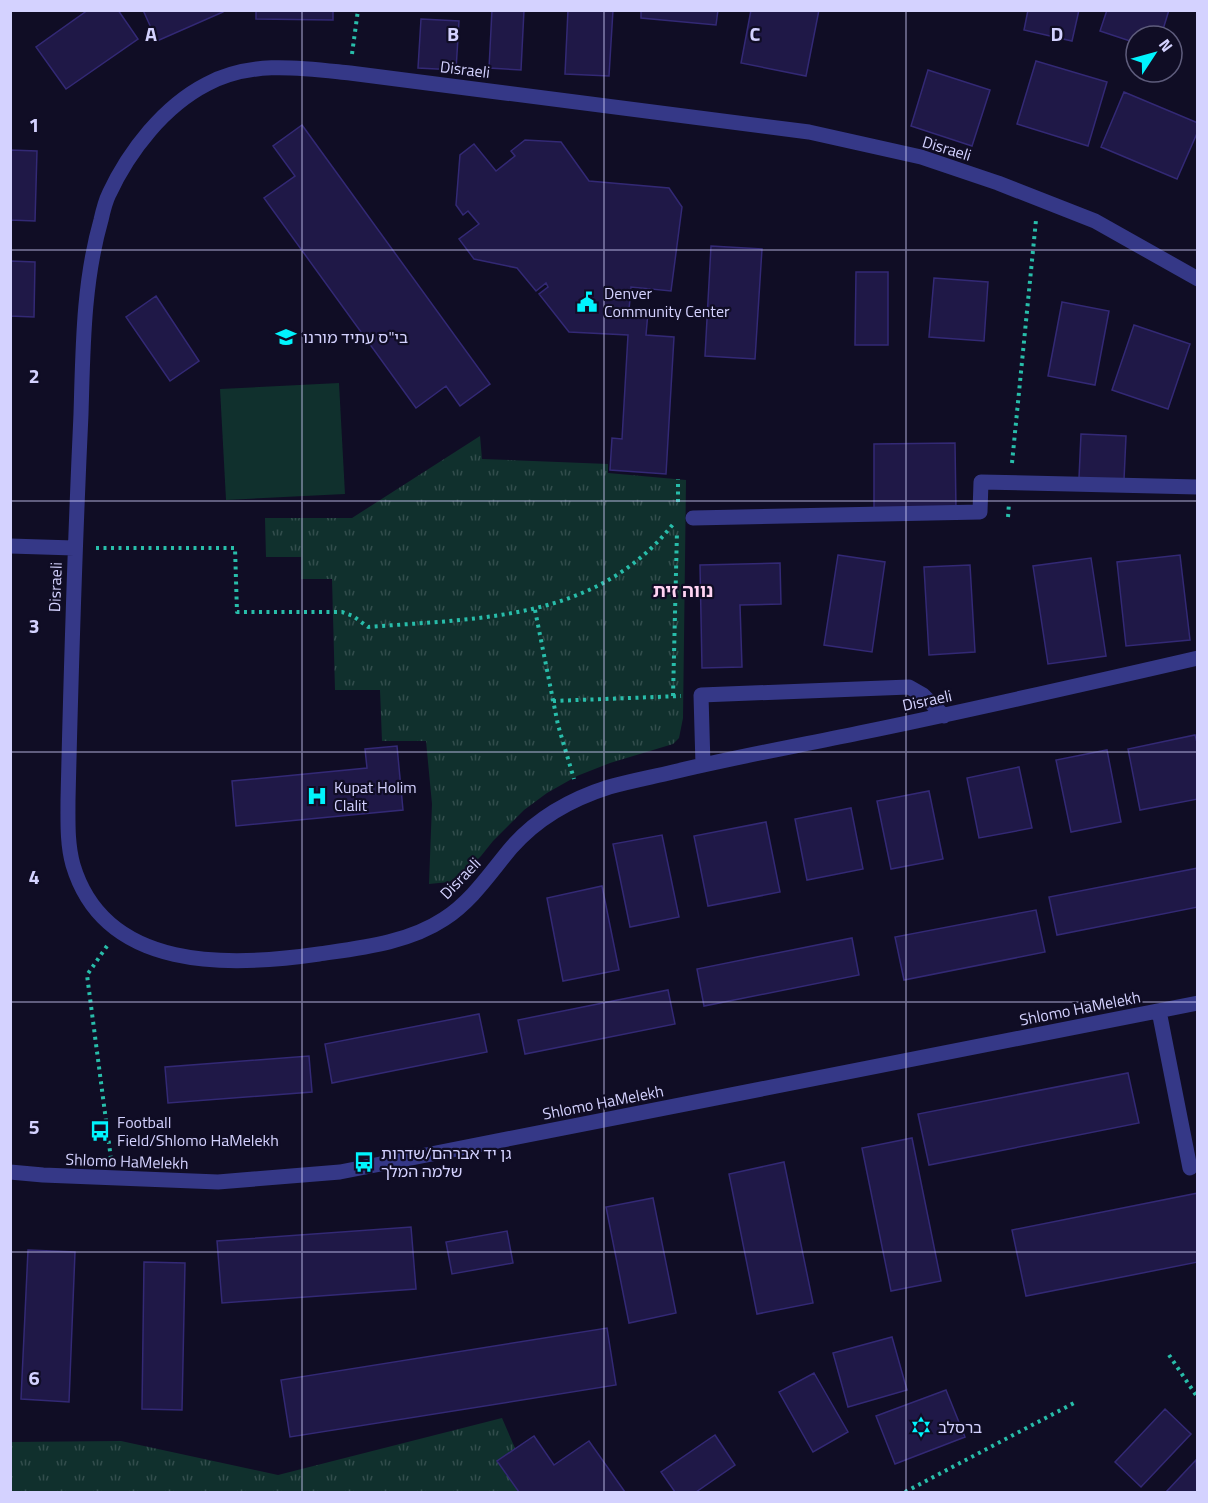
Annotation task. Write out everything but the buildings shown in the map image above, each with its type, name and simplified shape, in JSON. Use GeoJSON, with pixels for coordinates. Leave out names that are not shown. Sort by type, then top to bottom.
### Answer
{"type":"FeatureCollection","features":[{"type":"Feature","properties":{"kind":"street","name":"Disraeli"},"geometry":{"type":"LineString","coordinates":[[1197,279],[1095,221],[998,183],[921,157],[809,132],[282,66],[242,71],[208,83],[179,103],[152,128],[131,156],[108,195],[96,239],[86,300],[74,548],[68,800],[69,837],[73,865],[84,890],[99,914],[118,931],[167,953],[196,960],[273,961],[389,941],[421,931],[443,920],[466,902],[512,847],[537,822],[580,797],[611,786],[944,716],[1197,658]]}},
{"type":"Feature","properties":{"kind":"street"},"geometry":{"type":"LineString","coordinates":[[693,519],[980,512],[981,482],[1197,487]]}},
{"type":"Feature","properties":{"kind":"street","name":"Disraeli"},"geometry":{"type":"LineString","coordinates":[[10,546],[74,548]]}},
{"type":"Feature","properties":{"kind":"street"},"geometry":{"type":"LineString","coordinates":[[703,765],[701,695],[909,687],[922,695],[944,716]]}},
{"type":"Feature","properties":{"kind":"street","name":"Shlomo HaMelekh"},"geometry":{"type":"LineString","coordinates":[[10,1172],[218,1182],[340,1172],[1197,1003]]}},
{"type":"Feature","properties":{"kind":"street"},"geometry":{"type":"LineString","coordinates":[[1159,1011],[1190,1168]]}},
{"type":"Feature","properties":{"kind":"path"},"geometry":{"type":"LineString","coordinates":[[350,73],[358,10]]}},
{"type":"Feature","properties":{"kind":"path"},"geometry":{"type":"LineString","coordinates":[[1008,518],[1038,199]]}},
{"type":"Feature","properties":{"kind":"path"},"geometry":{"type":"LineString","coordinates":[[678,479],[678,509]]}},
{"type":"Feature","properties":{"kind":"path"},"geometry":{"type":"LineString","coordinates":[[74,548],[235,548],[237,612],[342,612],[353,616],[368,627],[496,616],[535,610],[595,589],[635,563],[655,546],[678,519],[673,696]]}},
{"type":"Feature","properties":{"kind":"path"},"geometry":{"type":"LineString","coordinates":[[535,610],[558,724],[580,797]]}},
{"type":"Feature","properties":{"kind":"path"},"geometry":{"type":"LineString","coordinates":[[553,701],[701,695]]}},
{"type":"Feature","properties":{"kind":"path"},"geometry":{"type":"LineString","coordinates":[[114,1178],[87,975],[118,931]]}},
{"type":"Feature","properties":{"kind":"path"},"geometry":{"type":"LineString","coordinates":[[1169,1355],[1197,1398]]}},
{"type":"Feature","properties":{"kind":"path"},"geometry":{"type":"LineString","coordinates":[[904,1492],[1074,1403]]}},
{"type":"Feature","properties":{"kind":"green space"},"geometry":{"type":"Polygon","coordinates":[[[339,383],[345,494],[226,500],[220,389],[339,383]]]}},
{"type":"Feature","properties":{"kind":"green space"},"geometry":{"type":"Polygon","coordinates":[[[480,436],[482,459],[608,464],[608,473],[686,480],[683,718],[679,738],[673,744],[610,763],[577,776],[547,793],[524,810],[465,872],[449,882],[429,884],[432,804],[426,741],[382,741],[380,690],[335,690],[332,579],[301,579],[301,557],[266,557],[265,518],[352,518],[480,436]]]}},
{"type":"Feature","properties":{"kind":"green space"},"geometry":{"type":"Polygon","coordinates":[[[502,1418],[534,1492],[11,1492],[10,1442],[121,1441],[278,1475],[502,1418]]]}},
{"type":"Feature","properties":{"kind":"place","name":"Denver Community Center"},"geometry":{"type":"Point","coordinates":[587,302]}},
{"type":"Feature","properties":{"kind":"place","name":"בי\"ס עתיד מורנו"},"geometry":{"type":"Point","coordinates":[286,337]}},
{"type":"Feature","properties":{"kind":"place","name":"Kupat Holim Clalit"},"geometry":{"type":"Point","coordinates":[317,796]}},
{"type":"Feature","properties":{"kind":"place","name":"Football Field/Shlomo HaMelekh"},"geometry":{"type":"Point","coordinates":[100,1131]}},
{"type":"Feature","properties":{"kind":"place","name":"גן יד אברהם/שדרות שלמה המלך"},"geometry":{"type":"Point","coordinates":[364,1162]}},
{"type":"Feature","properties":{"kind":"place","name":"ברסלב"},"geometry":{"type":"Point","coordinates":[921,1427]}},
{"type":"Feature","properties":{"kind":"district","name":"נווה זית"},"geometry":{"type":"Point","coordinates":[683,591]}}]}
